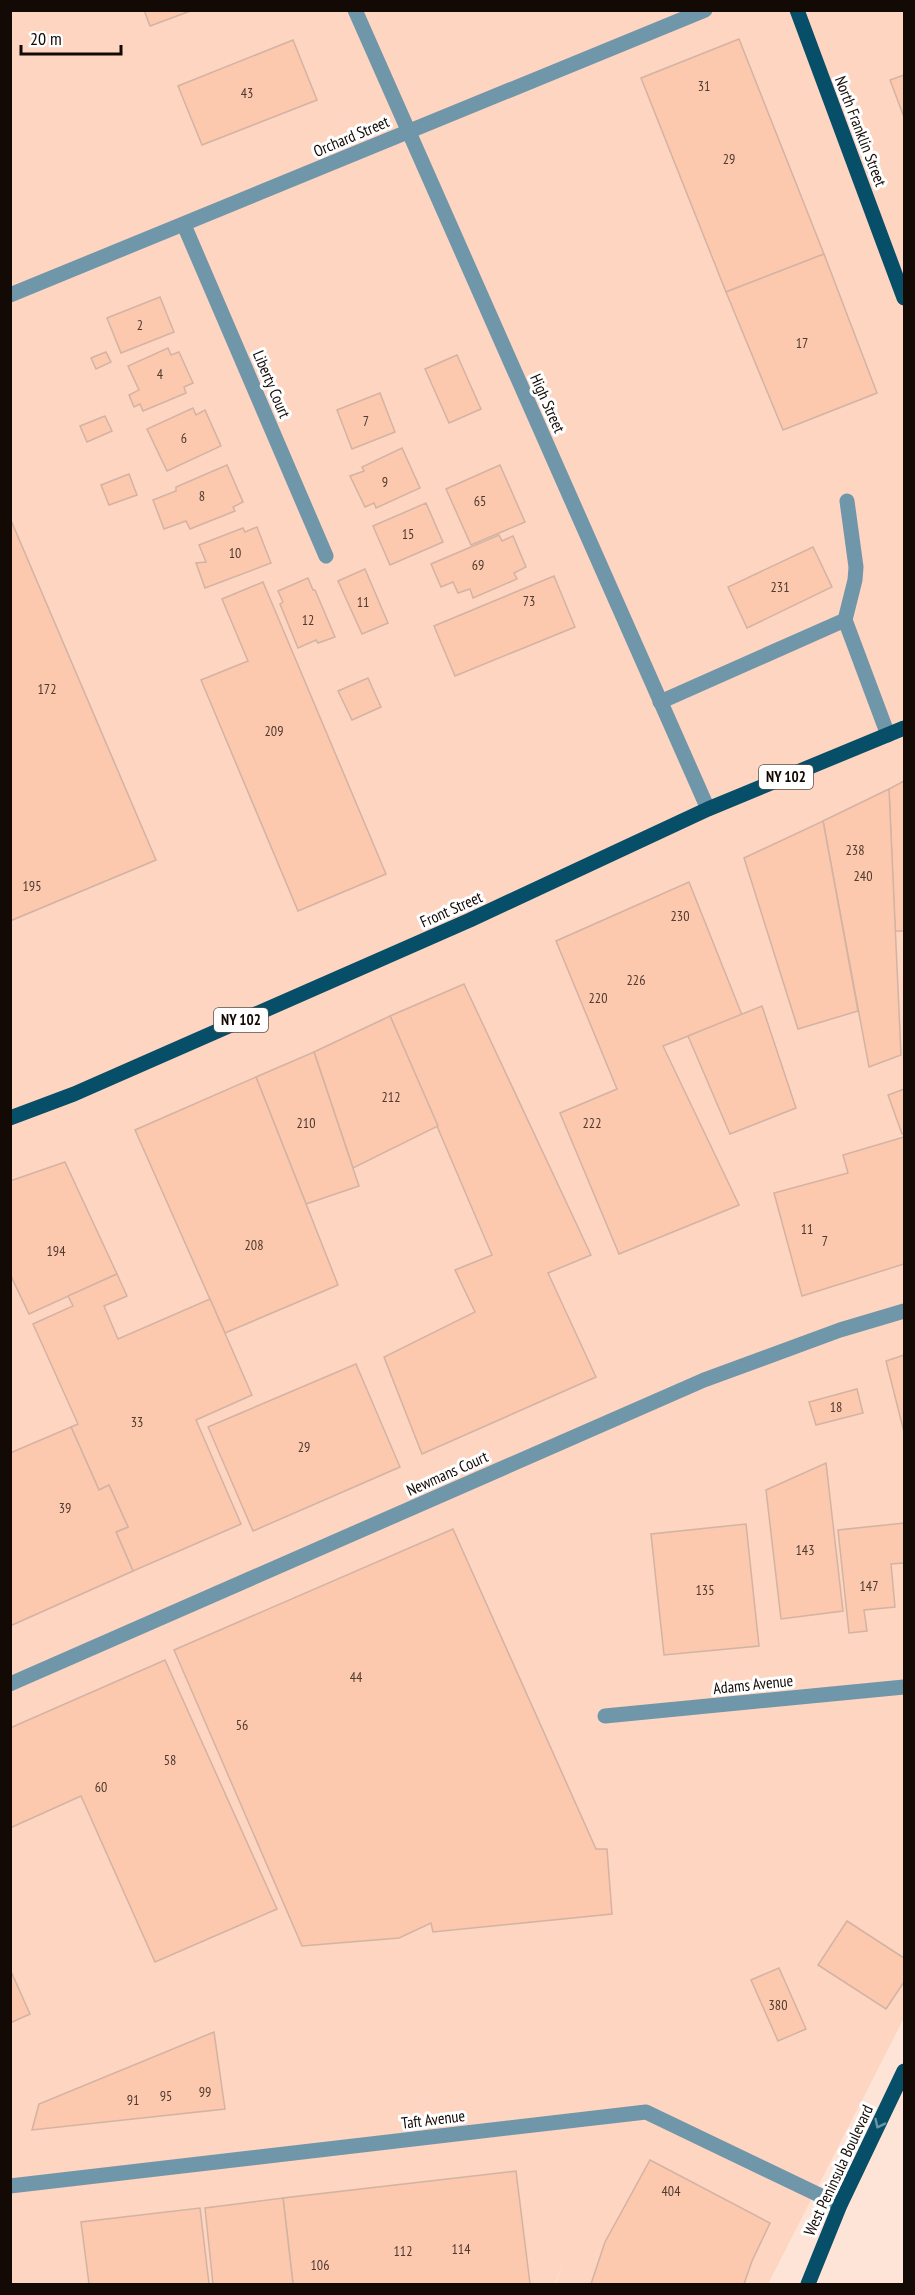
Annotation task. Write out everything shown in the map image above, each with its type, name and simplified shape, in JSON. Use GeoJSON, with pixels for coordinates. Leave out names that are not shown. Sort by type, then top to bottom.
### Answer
{"type":"FeatureCollection","features":[{"type":"Feature","properties":{"kind":"main road","name":"North Franklin Street"},"geometry":{"type":"LineString","coordinates":[[797,10],[904,298]]}},
{"type":"Feature","properties":{"kind":"main road","name":"Front Street"},"geometry":{"type":"LineString","coordinates":[[10,1118],[74,1094],[470,920],[708,809],[904,728]]}},
{"type":"Feature","properties":{"kind":"main road","name":"West Peninsula Boulevard"},"geometry":{"type":"LineString","coordinates":[[808,2284],[840,2205],[904,2071]]}},
{"type":"Feature","properties":{"kind":"street","name":"High Street"},"geometry":{"type":"LineString","coordinates":[[355,10],[708,809]]}},
{"type":"Feature","properties":{"kind":"street","name":"Orchard Street"},"geometry":{"type":"LineString","coordinates":[[10,295],[705,10]]}},
{"type":"Feature","properties":{"kind":"street","name":"Liberty Court"},"geometry":{"type":"LineString","coordinates":[[184,225],[326,556]]}},
{"type":"Feature","properties":{"kind":"street"},"geometry":{"type":"LineString","coordinates":[[847,501],[856,567],[845,620],[888,735]]}},
{"type":"Feature","properties":{"kind":"street"},"geometry":{"type":"LineString","coordinates":[[660,702],[845,620]]}},
{"type":"Feature","properties":{"kind":"street","name":"Newmans Court"},"geometry":{"type":"LineString","coordinates":[[10,1684],[704,1380],[840,1330],[904,1311]]}},
{"type":"Feature","properties":{"kind":"street","name":"Adams Avenue"},"geometry":{"type":"LineString","coordinates":[[605,1716],[904,1687]]}},
{"type":"Feature","properties":{"kind":"street","name":"Taft Avenue"},"geometry":{"type":"LineString","coordinates":[[10,2186],[646,2112],[840,2205]]}},
{"type":"Feature","properties":{"kind":"shaded area"},"geometry":{"type":"Polygon","coordinates":[[[11,11],[904,11],[904,2018],[768,2284],[556,2284],[565,2256],[555,2284],[11,2284],[11,11]]]}},
{"type":"Feature","properties":{"kind":"building"},"geometry":{"type":"Polygon","coordinates":[[[144,10],[193,10],[150,26],[144,10]]]}},
{"type":"Feature","properties":{"kind":"building"},"geometry":{"type":"Polygon","coordinates":[[[739,39],[824,254],[726,292],[641,78],[739,39]]]}},
{"type":"Feature","properties":{"kind":"building"},"geometry":{"type":"Polygon","coordinates":[[[293,40],[317,100],[202,145],[178,86],[293,40]]]}},
{"type":"Feature","properties":{"kind":"building"},"geometry":{"type":"Polygon","coordinates":[[[904,75],[904,117],[890,80],[904,75]]]}},
{"type":"Feature","properties":{"kind":"building"},"geometry":{"type":"Polygon","coordinates":[[[824,254],[877,393],[783,430],[726,292],[824,254]]]}},
{"type":"Feature","properties":{"kind":"building"},"geometry":{"type":"Polygon","coordinates":[[[160,297],[174,332],[121,353],[107,318],[160,297]]]}},
{"type":"Feature","properties":{"kind":"building"},"geometry":{"type":"Polygon","coordinates":[[[168,348],[171,355],[179,352],[193,383],[184,387],[186,393],[143,411],[140,404],[134,407],[129,395],[139,390],[128,366],[168,348]]]}},
{"type":"Feature","properties":{"kind":"building"},"geometry":{"type":"Polygon","coordinates":[[[106,352],[111,362],[96,369],[91,358],[106,352]]]}},
{"type":"Feature","properties":{"kind":"building"},"geometry":{"type":"Polygon","coordinates":[[[457,355],[481,409],[449,423],[425,369],[457,355]]]}},
{"type":"Feature","properties":{"kind":"building"},"geometry":{"type":"Polygon","coordinates":[[[380,393],[395,432],[352,449],[337,410],[380,393]]]}},
{"type":"Feature","properties":{"kind":"building"},"geometry":{"type":"Polygon","coordinates":[[[193,408],[196,415],[205,410],[221,446],[167,471],[147,429],[193,408]]]}},
{"type":"Feature","properties":{"kind":"building"},"geometry":{"type":"Polygon","coordinates":[[[105,416],[112,431],[87,442],[80,426],[105,416]]]}},
{"type":"Feature","properties":{"kind":"building"},"geometry":{"type":"Polygon","coordinates":[[[402,448],[420,488],[376,508],[374,503],[365,507],[350,476],[364,471],[362,467],[402,448]]]}},
{"type":"Feature","properties":{"kind":"building"},"geometry":{"type":"Polygon","coordinates":[[[227,465],[243,502],[233,507],[235,511],[190,529],[186,521],[164,529],[153,500],[176,491],[176,487],[227,465]]]}},
{"type":"Feature","properties":{"kind":"building"},"geometry":{"type":"Polygon","coordinates":[[[500,465],[525,522],[471,545],[446,489],[500,465]]]}},
{"type":"Feature","properties":{"kind":"building"},"geometry":{"type":"Polygon","coordinates":[[[129,474],[137,495],[109,505],[101,485],[129,474]]]}},
{"type":"Feature","properties":{"kind":"building"},"geometry":{"type":"Polygon","coordinates":[[[426,503],[443,542],[390,565],[373,526],[426,503]]]}},
{"type":"Feature","properties":{"kind":"building"},"geometry":{"type":"Polygon","coordinates":[[[10,518],[156,860],[10,921],[10,518]]]}},
{"type":"Feature","properties":{"kind":"building"},"geometry":{"type":"Polygon","coordinates":[[[257,527],[271,563],[205,588],[196,563],[206,562],[199,545],[243,528],[245,532],[257,527]]]}},
{"type":"Feature","properties":{"kind":"building"},"geometry":{"type":"Polygon","coordinates":[[[499,535],[502,541],[513,536],[526,567],[514,573],[517,579],[473,598],[470,589],[458,593],[453,582],[441,587],[431,564],[499,535]]]}},
{"type":"Feature","properties":{"kind":"building"},"geometry":{"type":"Polygon","coordinates":[[[813,547],[832,587],[747,628],[728,587],[813,547]]]}},
{"type":"Feature","properties":{"kind":"building"},"geometry":{"type":"Polygon","coordinates":[[[365,569],[388,623],[362,634],[338,581],[365,569]]]}},
{"type":"Feature","properties":{"kind":"building"},"geometry":{"type":"Polygon","coordinates":[[[554,576],[575,627],[455,676],[434,626],[554,576]]]}},
{"type":"Feature","properties":{"kind":"building"},"geometry":{"type":"Polygon","coordinates":[[[308,578],[335,637],[318,643],[316,640],[298,648],[280,604],[283,602],[278,591],[308,578]]]}},
{"type":"Feature","properties":{"kind":"building"},"geometry":{"type":"Polygon","coordinates":[[[263,582],[386,874],[298,911],[201,680],[248,661],[222,599],[263,582]]]}},
{"type":"Feature","properties":{"kind":"building"},"geometry":{"type":"Polygon","coordinates":[[[368,678],[381,707],[352,720],[338,691],[368,678]]]}},
{"type":"Feature","properties":{"kind":"building"},"geometry":{"type":"Polygon","coordinates":[[[904,781],[904,931],[895,931],[889,789],[904,781]]]}},
{"type":"Feature","properties":{"kind":"building"},"geometry":{"type":"Polygon","coordinates":[[[889,789],[901,1055],[869,1067],[823,821],[889,789]]]}},
{"type":"Feature","properties":{"kind":"building"},"geometry":{"type":"Polygon","coordinates":[[[823,821],[858,1011],[798,1029],[744,858],[823,821]]]}},
{"type":"Feature","properties":{"kind":"building"},"geometry":{"type":"Polygon","coordinates":[[[689,882],[742,1015],[663,1046],[739,1205],[619,1254],[560,1113],[617,1089],[556,941],[689,882]]]}},
{"type":"Feature","properties":{"kind":"building"},"geometry":{"type":"Polygon","coordinates":[[[464,984],[591,1255],[548,1273],[596,1377],[422,1454],[384,1357],[475,1312],[455,1270],[492,1255],[390,1016],[464,984]]]}},
{"type":"Feature","properties":{"kind":"building"},"geometry":{"type":"Polygon","coordinates":[[[762,1006],[796,1108],[730,1134],[688,1036],[762,1006]]]}},
{"type":"Feature","properties":{"kind":"building"},"geometry":{"type":"Polygon","coordinates":[[[390,1016],[438,1126],[353,1168],[314,1052],[390,1016]]]}},
{"type":"Feature","properties":{"kind":"building"},"geometry":{"type":"Polygon","coordinates":[[[314,1052],[359,1186],[306,1204],[256,1077],[314,1052]]]}},
{"type":"Feature","properties":{"kind":"building"},"geometry":{"type":"Polygon","coordinates":[[[256,1077],[338,1285],[225,1333],[135,1130],[256,1077]]]}},
{"type":"Feature","properties":{"kind":"building"},"geometry":{"type":"Polygon","coordinates":[[[904,1089],[904,1133],[902,1134],[888,1095],[904,1089]]]}},
{"type":"Feature","properties":{"kind":"building"},"geometry":{"type":"Polygon","coordinates":[[[904,1137],[904,1264],[802,1296],[774,1193],[848,1173],[843,1155],[904,1137]]]}},
{"type":"Feature","properties":{"kind":"building"},"geometry":{"type":"Polygon","coordinates":[[[65,1162],[117,1274],[29,1314],[10,1274],[10,1181],[65,1162]]]}},
{"type":"Feature","properties":{"kind":"building"},"geometry":{"type":"Polygon","coordinates":[[[117,1274],[127,1296],[104,1306],[118,1339],[210,1299],[252,1395],[196,1420],[241,1524],[133,1571],[116,1532],[128,1527],[109,1485],[99,1490],[71,1427],[78,1424],[33,1324],[73,1306],[68,1296],[117,1274]]]}},
{"type":"Feature","properties":{"kind":"building"},"geometry":{"type":"Polygon","coordinates":[[[904,1355],[904,1432],[886,1361],[904,1355]]]}},
{"type":"Feature","properties":{"kind":"building"},"geometry":{"type":"Polygon","coordinates":[[[356,1364],[400,1467],[253,1531],[208,1427],[356,1364]]]}},
{"type":"Feature","properties":{"kind":"building"},"geometry":{"type":"Polygon","coordinates":[[[857,1389],[863,1413],[816,1425],[809,1402],[857,1389]]]}},
{"type":"Feature","properties":{"kind":"building"},"geometry":{"type":"Polygon","coordinates":[[[71,1427],[99,1490],[109,1485],[128,1527],[116,1532],[133,1571],[10,1626],[10,1453],[71,1427]]]}},
{"type":"Feature","properties":{"kind":"building"},"geometry":{"type":"Polygon","coordinates":[[[826,1463],[843,1611],[781,1619],[766,1490],[826,1463]]]}},
{"type":"Feature","properties":{"kind":"building"},"geometry":{"type":"Polygon","coordinates":[[[904,1523],[904,1563],[891,1564],[895,1607],[864,1610],[867,1631],[849,1633],[838,1530],[904,1523]]]}},
{"type":"Feature","properties":{"kind":"building"},"geometry":{"type":"Polygon","coordinates":[[[746,1524],[759,1646],[664,1655],[651,1534],[746,1524]]]}},
{"type":"Feature","properties":{"kind":"building"},"geometry":{"type":"Polygon","coordinates":[[[453,1529],[596,1849],[607,1849],[612,1914],[433,1932],[431,1923],[399,1938],[302,1946],[174,1650],[453,1529]]]}},
{"type":"Feature","properties":{"kind":"building"},"geometry":{"type":"Polygon","coordinates":[[[165,1660],[277,1909],[155,1962],[81,1796],[10,1828],[10,1728],[165,1660]]]}},
{"type":"Feature","properties":{"kind":"building"},"geometry":{"type":"Polygon","coordinates":[[[847,1921],[904,1958],[904,1982],[886,2009],[818,1965],[847,1921]]]}},
{"type":"Feature","properties":{"kind":"building"},"geometry":{"type":"Polygon","coordinates":[[[779,1968],[806,2029],[778,2041],[751,1980],[779,1968]]]}},
{"type":"Feature","properties":{"kind":"building"},"geometry":{"type":"Polygon","coordinates":[[[10,1969],[30,2014],[10,2023],[10,1969]]]}},
{"type":"Feature","properties":{"kind":"building"},"geometry":{"type":"Polygon","coordinates":[[[214,2032],[225,2109],[32,2130],[39,2104],[214,2032]]]}},
{"type":"Feature","properties":{"kind":"building"},"geometry":{"type":"Polygon","coordinates":[[[650,2160],[770,2223],[744,2284],[591,2284],[605,2242],[650,2160]]]}},
{"type":"Feature","properties":{"kind":"building"},"geometry":{"type":"Polygon","coordinates":[[[516,2171],[530,2284],[293,2284],[283,2198],[516,2171]]]}},
{"type":"Feature","properties":{"kind":"building"},"geometry":{"type":"Polygon","coordinates":[[[283,2198],[293,2284],[213,2284],[205,2208],[283,2198]]]}},
{"type":"Feature","properties":{"kind":"building"},"geometry":{"type":"Polygon","coordinates":[[[200,2208],[209,2284],[89,2284],[81,2222],[200,2208]]]}}]}
